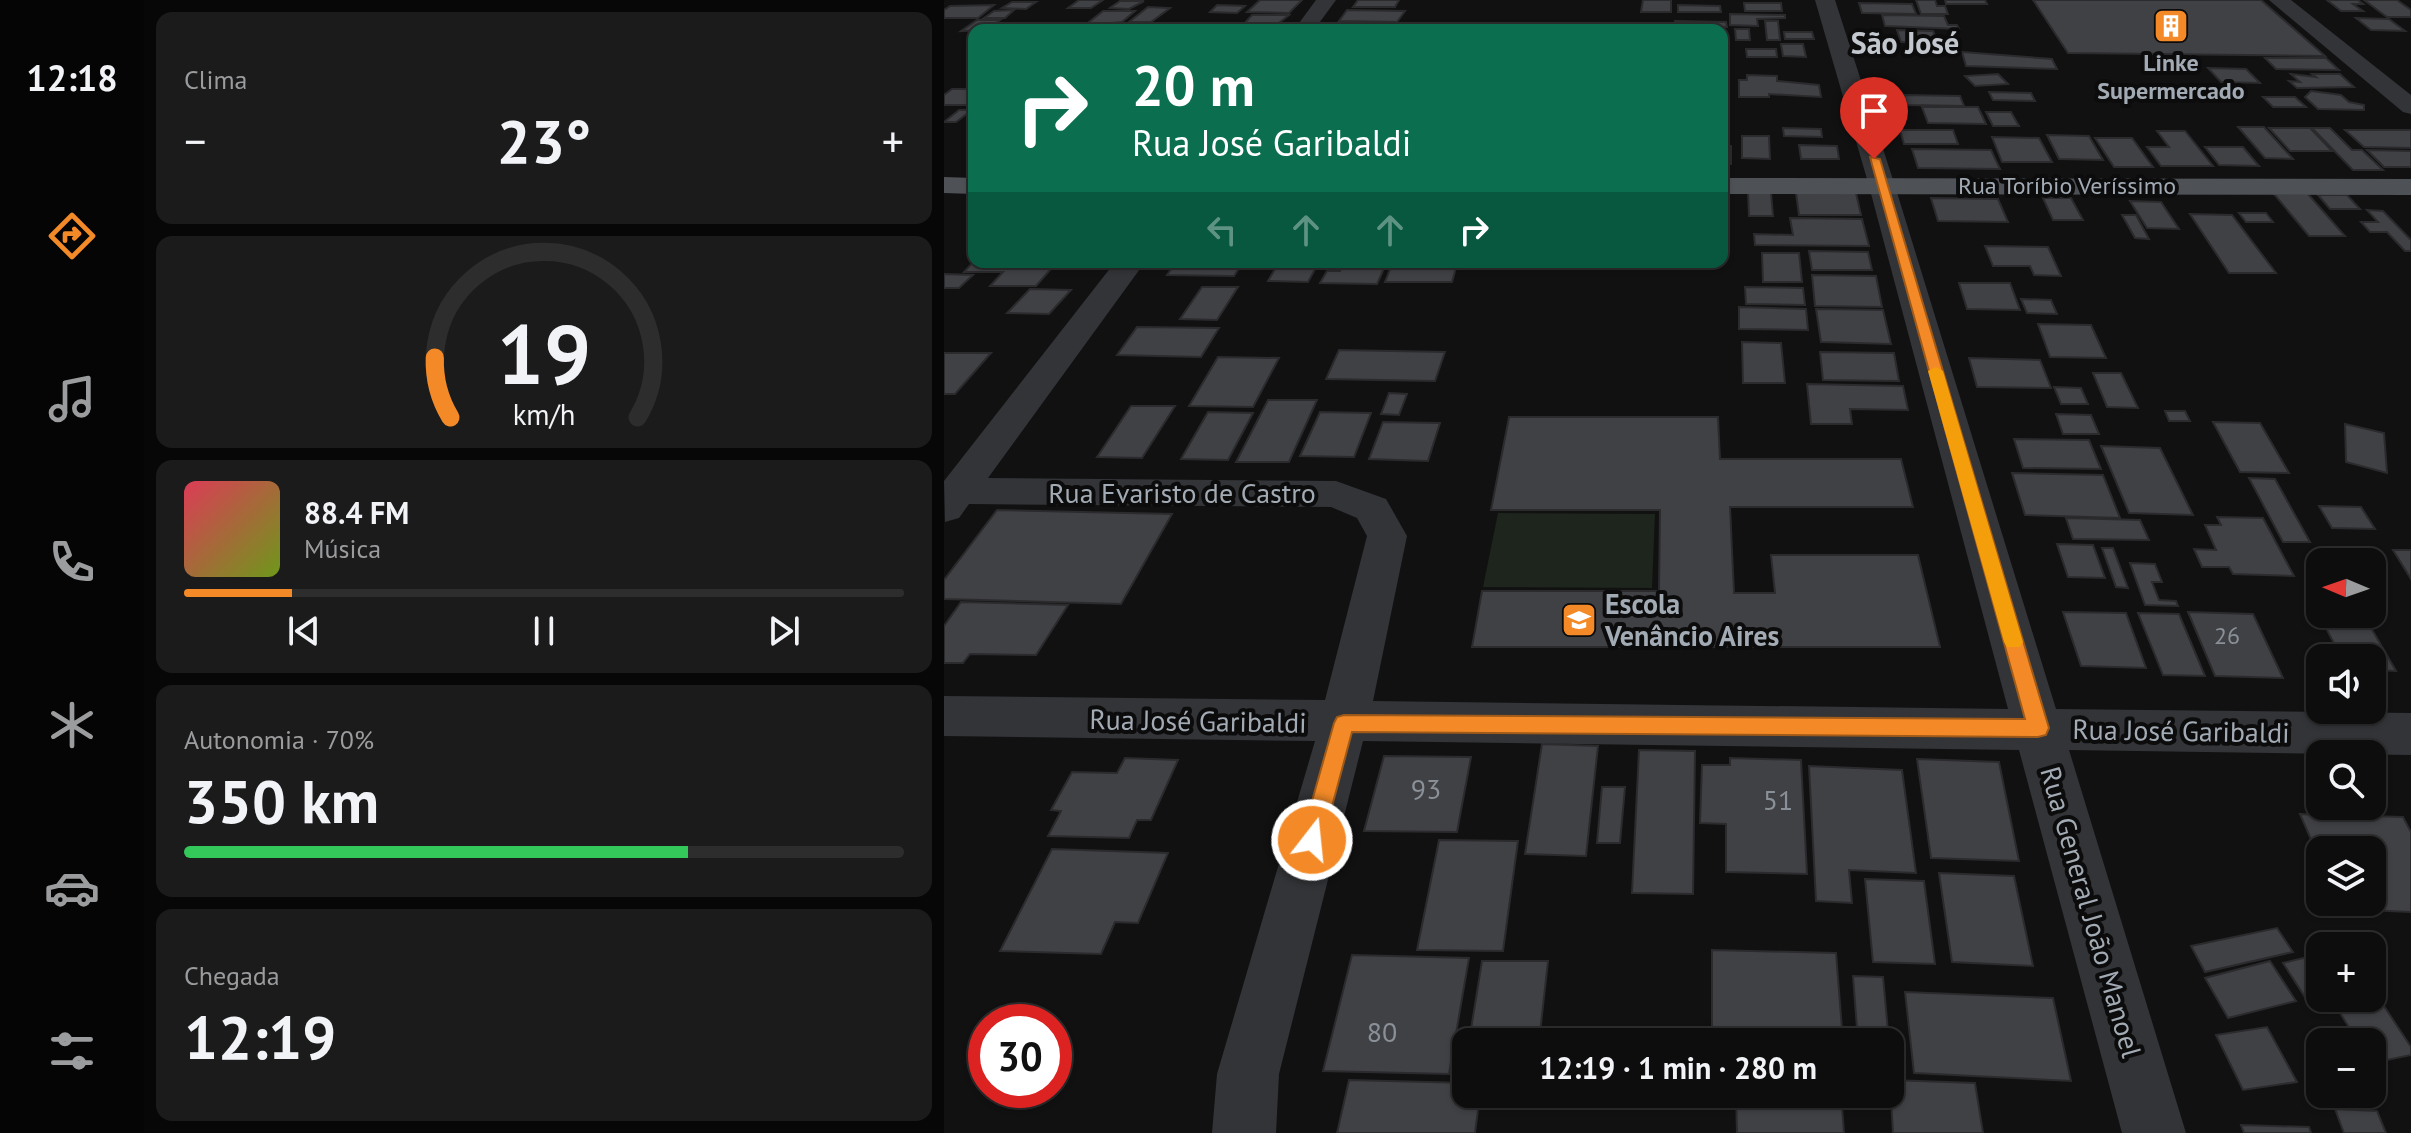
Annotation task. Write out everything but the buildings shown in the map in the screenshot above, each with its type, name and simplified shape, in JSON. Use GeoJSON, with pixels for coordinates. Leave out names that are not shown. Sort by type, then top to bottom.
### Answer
{"type":"FeatureCollection","features":[{"type":"Feature","properties":{"kind":"main road"},"geometry":{"type":"LineString","coordinates":[[944,185],[968,186]]}},
{"type":"Feature","properties":{"kind":"main road","name":"Rua Toríbio Veríssimo"},"geometry":{"type":"LineString","coordinates":[[1728,186],[2411,187]]}},
{"type":"Feature","properties":{"kind":"street"},"geometry":{"type":"LineString","coordinates":[[1308,24],[1326,0]]}},
{"type":"Feature","properties":{"kind":"street","name":"Rua General João Manoel"},"geometry":{"type":"LineString","coordinates":[[1825,0],[1882,186],[2154,1133]]}},
{"type":"Feature","properties":{"kind":"street"},"geometry":{"type":"LineString","coordinates":[[2279,0],[2411,107]]}},
{"type":"Feature","properties":{"kind":"street"},"geometry":{"type":"LineString","coordinates":[[2307,0],[2411,81]]}},
{"type":"Feature","properties":{"kind":"street"},"geometry":{"type":"LineString","coordinates":[[951,500],[1125,268]]}},
{"type":"Feature","properties":{"kind":"street","name":"Rua Evaristo de Castro"},"geometry":{"type":"LineString","coordinates":[[951,500],[1336,494],[1372,509],[1387,536],[1344,723],[1248,1074],[1244,1133]]}},
{"type":"Feature","properties":{"kind":"street","name":"Rua José Garibaldi"},"geometry":{"type":"LineString","coordinates":[[944,716],[2411,734]]}},
{"type":"Feature","properties":{"kind":"shaded area"},"geometry":{"type":"Polygon","coordinates":[[[1498,513],[1655,514],[1652,588],[1483,587],[1498,513]]]}},
{"type":"Feature","properties":{"kind":"slow traffic"},"geometry":{"type":"LineString","coordinates":[[1936,371],[2014,642]]}},
{"type":"Feature","properties":{"kind":"place","name":"Linke Supermercado"},"geometry":{"type":"Point","coordinates":[2171,26]}},
{"type":"Feature","properties":{"kind":"place","name":"Escola Venâncio Aires"},"geometry":{"type":"Point","coordinates":[1579,620]}},
{"type":"Feature","properties":{"kind":"district","name":"São José"},"geometry":{"type":"Point","coordinates":[1905,44]}},
{"type":"Feature","properties":{"kind":"route"},"geometry":{"type":"LineString","coordinates":[[1312,840],[1344,723],[2038,728],[1874,159]]}}]}
